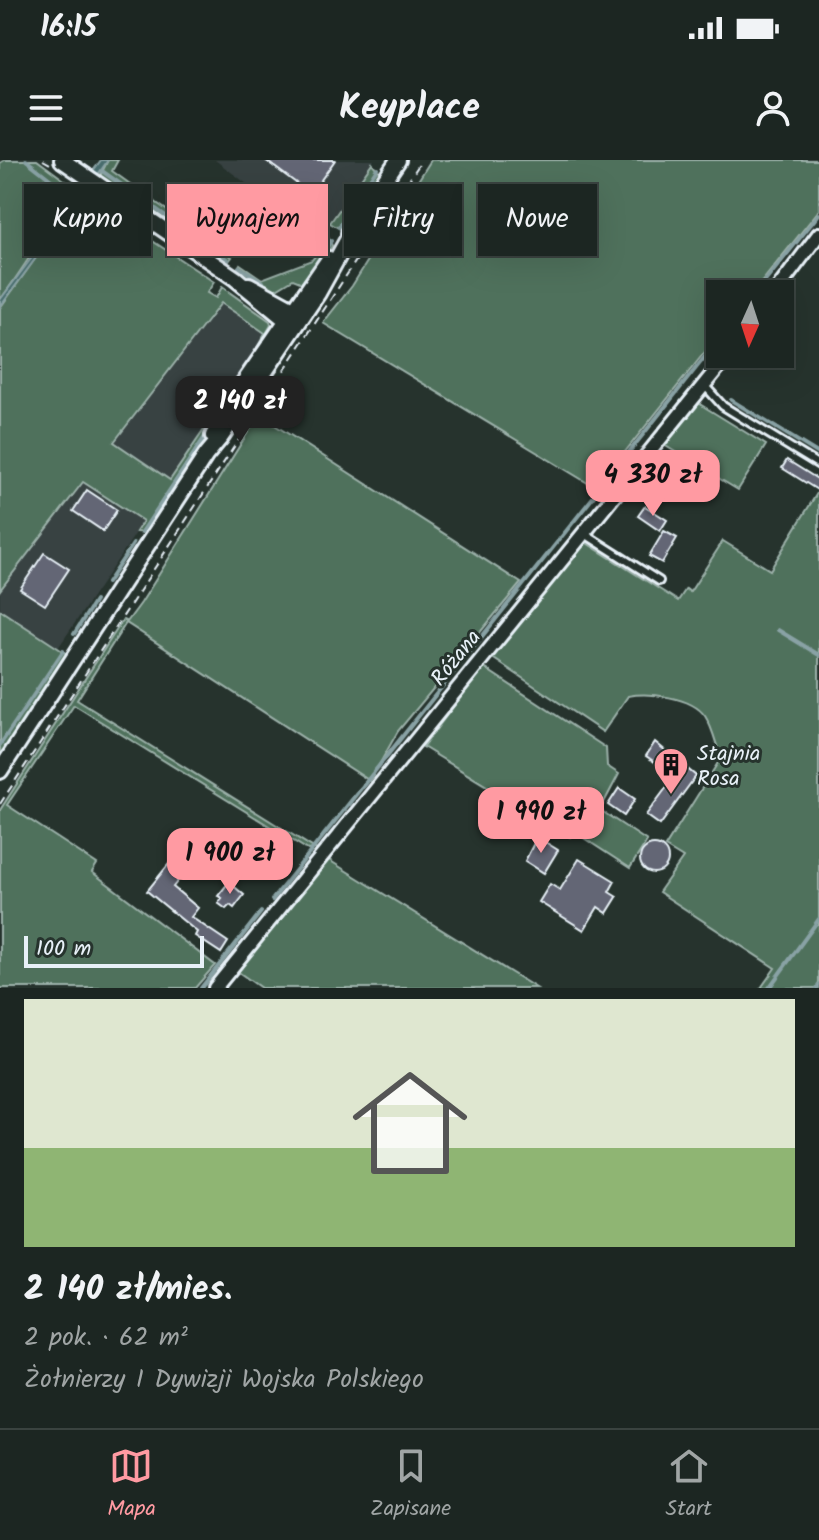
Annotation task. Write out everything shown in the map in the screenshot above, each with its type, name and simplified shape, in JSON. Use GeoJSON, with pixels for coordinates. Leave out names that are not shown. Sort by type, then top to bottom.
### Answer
{"type":"FeatureCollection","features":[{"type":"Feature","properties":{"kind":"street"},"geometry":{"type":"LineString","coordinates":[[62,160],[293,316]]}},
{"type":"Feature","properties":{"kind":"street"},"geometry":{"type":"LineString","coordinates":[[0,771],[206,455],[221,437],[293,316],[398,160]]}},
{"type":"Feature","properties":{"kind":"street"},"geometry":{"type":"LineString","coordinates":[[784,280],[819,234]]}},
{"type":"Feature","properties":{"kind":"street","name":"Różana"},"geometry":{"type":"LineString","coordinates":[[215,988],[689,399],[705,386],[718,368]]}},
{"type":"Feature","properties":{"kind":"lane"},"geometry":{"type":"LineString","coordinates":[[705,386],[723,406],[819,465]]}},
{"type":"Feature","properties":{"kind":"lane"},"geometry":{"type":"LineString","coordinates":[[582,532],[659,581]]}},
{"type":"Feature","properties":{"kind":"path"},"geometry":{"type":"LineString","coordinates":[[0,804],[422,160]]}},
{"type":"Feature","properties":{"kind":"shaded area"},"geometry":{"type":"Polygon","coordinates":[[[215,160],[374,160],[357,184],[344,184],[344,201],[328,223],[328,184],[247,184],[215,160]]]}},
{"type":"Feature","properties":{"kind":"shaded area"},"geometry":{"type":"Polygon","coordinates":[[[221,303],[266,333],[170,480],[114,443],[221,303]]]}},
{"type":"Feature","properties":{"kind":"shaded area"},"geometry":{"type":"Polygon","coordinates":[[[84,481],[144,521],[58,648],[0,610],[0,590],[84,481]]]}},
{"type":"Feature","properties":{"kind":"green space"},"geometry":{"type":"Polygon","coordinates":[[[5,160],[37,160],[70,184],[24,184],[24,256],[30,256],[0,300],[0,163],[5,160]]]}},
{"type":"Feature","properties":{"kind":"green space"},"geometry":{"type":"Polygon","coordinates":[[[108,160],[118,160],[112,171],[130,184],[108,184],[100,176],[108,160]]]}},
{"type":"Feature","properties":{"kind":"green space"},"geometry":{"type":"Polygon","coordinates":[[[431,160],[819,160],[819,210],[763,280],[706,280],[706,350],[596,488],[323,323],[371,256],[462,256],[462,184],[416,184],[431,160]]]}},
{"type":"Feature","properties":{"kind":"green space"},"geometry":{"type":"Polygon","coordinates":[[[372,163],[381,174],[374,184],[357,184],[372,163]]]}},
{"type":"Feature","properties":{"kind":"green space"},"geometry":{"type":"Polygon","coordinates":[[[151,199],[167,210],[167,224],[151,213],[151,199]]]}},
{"type":"Feature","properties":{"kind":"green space"},"geometry":{"type":"Polygon","coordinates":[[[344,203],[344,224],[340,229],[330,223],[344,203]]]}},
{"type":"Feature","properties":{"kind":"green space"},"geometry":{"type":"Polygon","coordinates":[[[151,240],[167,251],[167,256],[175,256],[214,282],[207,293],[216,298],[222,287],[270,321],[271,325],[248,365],[265,333],[221,303],[114,442],[170,480],[239,378],[198,454],[147,533],[136,532],[143,521],[83,482],[0,590],[0,308],[37,256],[151,256],[151,240]]]}},
{"type":"Feature","properties":{"kind":"green space"},"geometry":{"type":"Polygon","coordinates":[[[213,256],[231,256],[226,265],[213,256]]]}},
{"type":"Feature","properties":{"kind":"green space"},"geometry":{"type":"Polygon","coordinates":[[[315,256],[325,256],[305,284],[293,279],[273,291],[236,271],[240,264],[262,279],[315,256]]]}},
{"type":"Feature","properties":{"kind":"green space"},"geometry":{"type":"Polygon","coordinates":[[[698,403],[766,445],[738,490],[664,445],[698,403]]]}},
{"type":"Feature","properties":{"kind":"green space"},"geometry":{"type":"Polygon","coordinates":[[[259,415],[521,583],[398,731],[370,781],[126,623],[77,700],[315,849],[308,850],[74,705],[7,805],[97,864],[92,872],[215,965],[195,988],[0,988],[0,810],[123,620],[127,622],[141,603],[259,415]]]}},
{"type":"Feature","properties":{"kind":"green space"},"geometry":{"type":"Polygon","coordinates":[[[819,490],[819,988],[761,988],[775,968],[659,892],[683,858],[665,847],[721,758],[705,716],[690,704],[670,697],[628,696],[603,732],[491,657],[585,542],[678,601],[686,589],[690,592],[723,541],[770,570],[819,490]]]}},
{"type":"Feature","properties":{"kind":"green space"},"geometry":{"type":"Polygon","coordinates":[[[0,610],[67,654],[0,756],[0,610]]]}},
{"type":"Feature","properties":{"kind":"green space"},"geometry":{"type":"Polygon","coordinates":[[[483,667],[606,748],[607,766],[619,774],[600,810],[647,841],[630,868],[576,833],[593,805],[570,837],[423,747],[483,667]]]}},
{"type":"Feature","properties":{"kind":"green space"},"geometry":{"type":"Polygon","coordinates":[[[328,859],[536,988],[261,988],[237,971],[328,859]]]}},
{"type":"Feature","properties":{"kind":"water"},"geometry":{"type":"Polygon","coordinates":[[[101,160],[108,160],[91,184],[84,184],[101,160]]]}},
{"type":"Feature","properties":{"kind":"water"},"geometry":{"type":"Polygon","coordinates":[[[33,256],[37,256],[0,307],[0,300],[33,256]]]}},
{"type":"Feature","properties":{"kind":"building"},"geometry":{"type":"Polygon","coordinates":[[[265,160],[335,160],[318,184],[297,184],[265,160]]]}},
{"type":"Feature","properties":{"kind":"building"},"geometry":{"type":"Polygon","coordinates":[[[787,460],[819,480],[819,491],[782,468],[787,460]]]}},
{"type":"Feature","properties":{"kind":"building"},"geometry":{"type":"Polygon","coordinates":[[[87,490],[117,510],[103,531],[73,511],[87,490]]]}},
{"type":"Feature","properties":{"kind":"building"},"geometry":{"type":"Polygon","coordinates":[[[645,506],[667,520],[660,531],[638,516],[645,506]]]}},
{"type":"Feature","properties":{"kind":"building"},"geometry":{"type":"Polygon","coordinates":[[[664,531],[677,538],[662,563],[649,556],[664,531]]]}},
{"type":"Feature","properties":{"kind":"building"},"geometry":{"type":"Polygon","coordinates":[[[44,553],[69,569],[45,605],[20,589],[44,553]]]}},
{"type":"Feature","properties":{"kind":"building","name":"Stajnia Rosa"},"geometry":{"type":"Polygon","coordinates":[[[655,742],[696,776],[660,825],[646,815],[675,776],[646,756],[655,742]]]}},
{"type":"Feature","properties":{"kind":"building"},"geometry":{"type":"Polygon","coordinates":[[[619,788],[635,799],[624,816],[608,805],[619,788]]]}},
{"type":"Feature","properties":{"kind":"building"},"geometry":{"type":"Polygon","coordinates":[[[203,834],[231,857],[222,867],[202,850],[173,887],[198,908],[191,917],[228,942],[221,953],[195,936],[197,932],[147,891],[189,839],[194,844],[203,834]]]}},
{"type":"Feature","properties":{"kind":"building"},"geometry":{"type":"Polygon","coordinates":[[[537,837],[558,850],[544,873],[525,861],[537,837]]]}},
{"type":"Feature","properties":{"kind":"building"},"geometry":{"type":"Polygon","coordinates":[[[654,845],[664,849],[668,859],[664,869],[654,873],[644,869],[640,859],[644,849],[654,845]]]}},
{"type":"Feature","properties":{"kind":"building"},"geometry":{"type":"Polygon","coordinates":[[[579,859],[615,881],[609,892],[617,897],[607,913],[598,907],[584,930],[539,902],[550,884],[560,890],[579,859]]]}},
{"type":"Feature","properties":{"kind":"building"},"geometry":{"type":"Polygon","coordinates":[[[229,882],[244,895],[234,908],[230,905],[226,909],[218,903],[222,898],[218,896],[229,882]]]}},
{"type":"Feature","properties":{"kind":"waterway"},"geometry":{"type":"LineString","coordinates":[[26,160],[56,184]]}},
{"type":"Feature","properties":{"kind":"waterway"},"geometry":{"type":"LineString","coordinates":[[339,227],[377,168]]}},
{"type":"Feature","properties":{"kind":"waterway"},"geometry":{"type":"LineString","coordinates":[[102,171],[228,260]]}},
{"type":"Feature","properties":{"kind":"waterway"},"geometry":{"type":"LineString","coordinates":[[766,280],[819,214]]}},
{"type":"Feature","properties":{"kind":"waterway"},"geometry":{"type":"LineString","coordinates":[[317,262],[331,241]]}},
{"type":"Feature","properties":{"kind":"waterway"},"geometry":{"type":"LineString","coordinates":[[239,267],[263,282]]}},
{"type":"Feature","properties":{"kind":"waterway"},"geometry":{"type":"LineString","coordinates":[[272,900],[706,356]]}},
{"type":"Feature","properties":{"kind":"waterway"},"geometry":{"type":"LineString","coordinates":[[731,400],[819,454]]}},
{"type":"Feature","properties":{"kind":"waterway"},"geometry":{"type":"LineString","coordinates":[[142,532],[208,432]]}},
{"type":"Feature","properties":{"kind":"waterway"},"geometry":{"type":"LineString","coordinates":[[107,583],[133,544]]}},
{"type":"Feature","properties":{"kind":"waterway"},"geometry":{"type":"LineString","coordinates":[[74,634],[95,601]]}},
{"type":"Feature","properties":{"kind":"waterway"},"geometry":{"type":"LineString","coordinates":[[778,630],[819,655]]}},
{"type":"Feature","properties":{"kind":"waterway"},"geometry":{"type":"LineString","coordinates":[[0,745],[63,651]]}},
{"type":"Feature","properties":{"kind":"waterway"},"geometry":{"type":"LineString","coordinates":[[201,988],[261,912]]}},
{"type":"Feature","properties":{"kind":"waterway"},"geometry":{"type":"LineString","coordinates":[[769,988],[819,919]]}},
{"type":"Feature","properties":{"kind":"place","name":"Stajnia Rosa"},"geometry":{"type":"Point","coordinates":[671,796]}}]}
